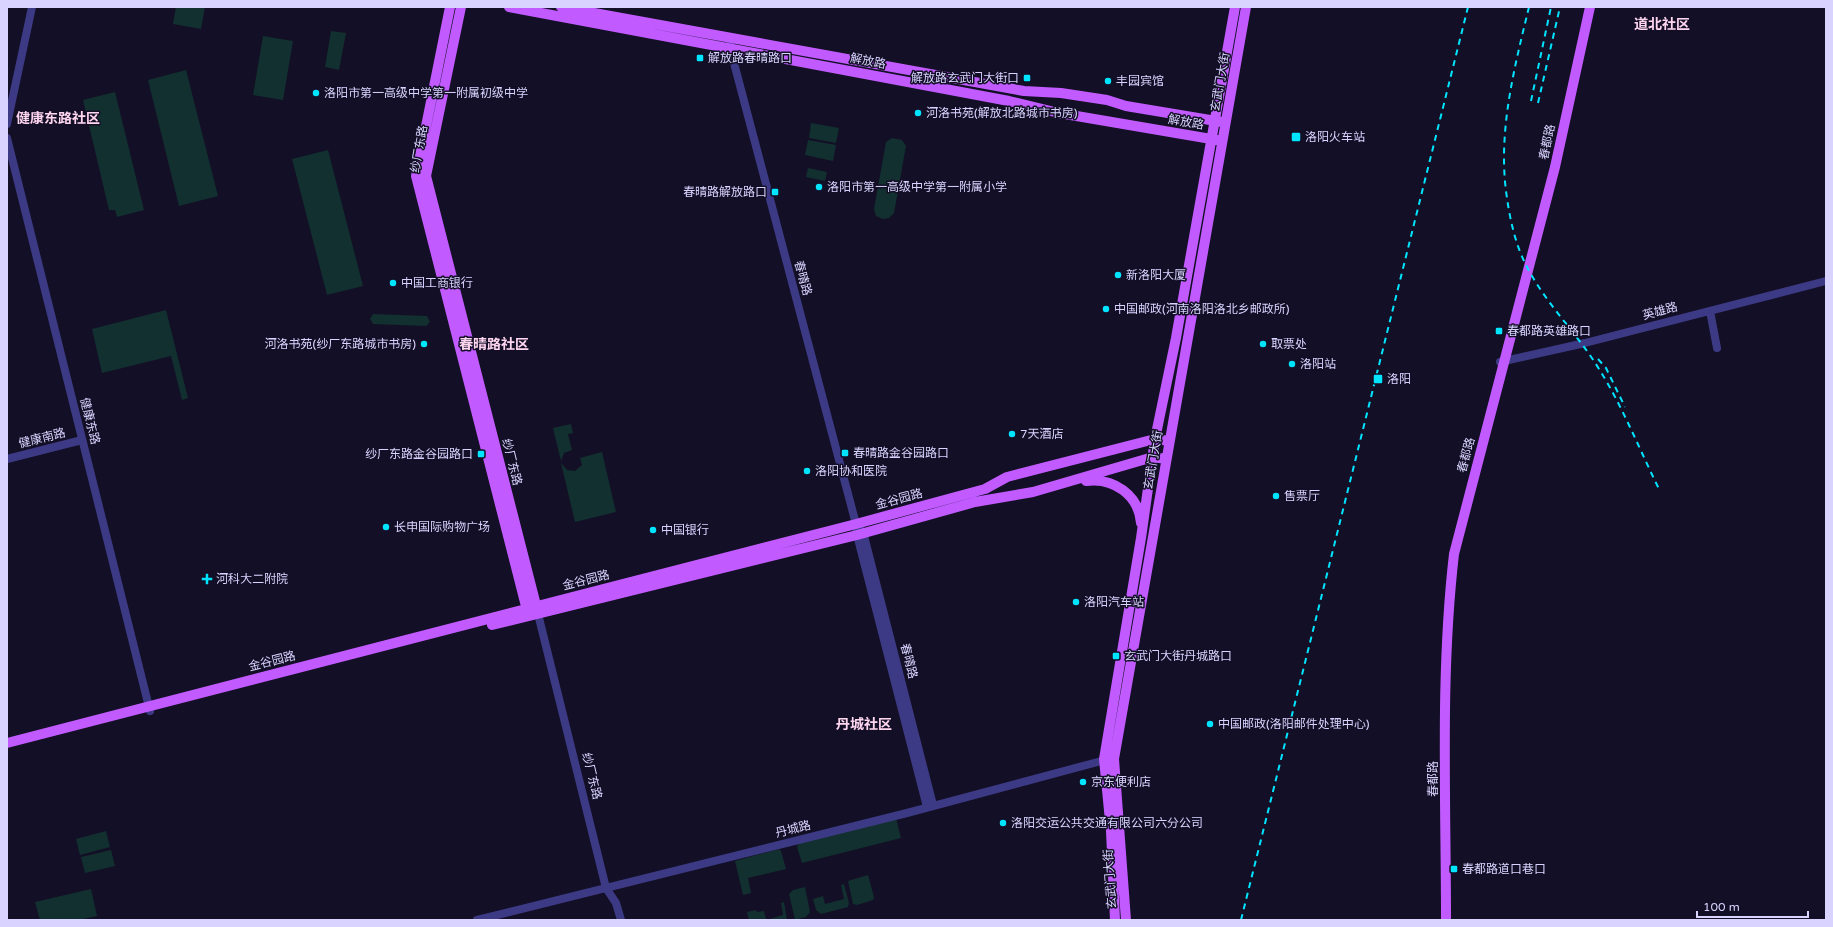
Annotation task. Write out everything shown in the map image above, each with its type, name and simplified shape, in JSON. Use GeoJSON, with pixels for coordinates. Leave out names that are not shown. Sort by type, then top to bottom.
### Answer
{"type":"FeatureCollection","features":[{"type":"Feature","properties":{"kind":"main road","name":"纱厂东路"},"geometry":{"type":"LineString","coordinates":[[450,7],[416,176],[533,611]]}},
{"type":"Feature","properties":{"kind":"main road","name":"纱厂东路"},"geometry":{"type":"LineString","coordinates":[[461,7],[426,176],[533,611]]}},
{"type":"Feature","properties":{"kind":"main road","name":"解放路"},"geometry":{"type":"LineString","coordinates":[[508,7],[1024,91],[1061,92],[1107,100],[1126,106],[1226,122]]}},
{"type":"Feature","properties":{"kind":"main road","name":"解放路"},"geometry":{"type":"LineString","coordinates":[[561,7],[1009,101],[1059,114],[1223,141]]}},
{"type":"Feature","properties":{"kind":"main road","name":"玄武门大街"},"geometry":{"type":"LineString","coordinates":[[1115,920],[1109,759],[1155,439],[1216,120],[1235,7]]}},
{"type":"Feature","properties":{"kind":"main road","name":"玄武门大街"},"geometry":{"type":"LineString","coordinates":[[1126,920],[1109,759],[1166,458],[1246,7]]}},
{"type":"Feature","properties":{"kind":"main road","name":"春都路"},"geometry":{"type":"LineString","coordinates":[[1446,920],[1446,662],[1448,605],[1454,554],[1551,167],[1585,7]]}},
{"type":"Feature","properties":{"kind":"main road","name":"春都路"},"geometry":{"type":"LineString","coordinates":[[1442,920],[1442,662],[1444,606],[1450,554],[1555,167],[1590,7]]}},
{"type":"Feature","properties":{"kind":"main road","name":"金谷园路"},"geometry":{"type":"LineString","coordinates":[[859,530],[986,489],[1007,477],[1155,439],[1169,441]]}},
{"type":"Feature","properties":{"kind":"main road","name":"金谷园路"},"geometry":{"type":"LineString","coordinates":[[7,743],[859,530],[975,502],[1033,492],[1153,457],[1166,458]]}},
{"type":"Feature","properties":{"kind":"main road"},"geometry":{"type":"LineString","coordinates":[[1055,486],[1096,480],[1115,485],[1128,494],[1140,512],[1141,538]]}},
{"type":"Feature","properties":{"kind":"main road","name":"金谷园路"},"geometry":{"type":"LineString","coordinates":[[7,748],[149,708]]}},
{"type":"Feature","properties":{"kind":"street"},"geometry":{"type":"LineString","coordinates":[[7,124],[32,7]]}},
{"type":"Feature","properties":{"kind":"street","name":"春晴路"},"geometry":{"type":"LineString","coordinates":[[730,42],[859,530],[930,806]]}},
{"type":"Feature","properties":{"kind":"street","name":"健康东路"},"geometry":{"type":"LineString","coordinates":[[7,138],[149,708]]}},
{"type":"Feature","properties":{"kind":"street","name":"英雄路"},"geometry":{"type":"LineString","coordinates":[[1502,362],[1585,343],[1826,280]]}},
{"type":"Feature","properties":{"kind":"street"},"geometry":{"type":"LineString","coordinates":[[1710,311],[1717,348]]}},
{"type":"Feature","properties":{"kind":"street","name":"健康南路"},"geometry":{"type":"LineString","coordinates":[[7,459],[82,440]]}},
{"type":"Feature","properties":{"kind":"street","name":"纱厂东路"},"geometry":{"type":"LineString","coordinates":[[533,611],[606,888],[616,903],[621,920]]}},
{"type":"Feature","properties":{"kind":"street","name":"丹城路"},"geometry":{"type":"LineString","coordinates":[[477,920],[930,806],[1109,759]]}},
{"type":"Feature","properties":{"kind":"green space"},"geometry":{"type":"Polygon","coordinates":[[[176,7],[205,7],[201,29],[173,24],[176,7]]]}},
{"type":"Feature","properties":{"kind":"green space"},"geometry":{"type":"Polygon","coordinates":[[[331,31],[346,33],[339,70],[325,67],[331,31]]]}},
{"type":"Feature","properties":{"kind":"green space"},"geometry":{"type":"Polygon","coordinates":[[[263,36],[293,41],[283,100],[253,95],[263,36]]]}},
{"type":"Feature","properties":{"kind":"green space"},"geometry":{"type":"Polygon","coordinates":[[[186,70],[218,196],[179,206],[148,80],[186,70]]]}},
{"type":"Feature","properties":{"kind":"green space"},"geometry":{"type":"Polygon","coordinates":[[[115,92],[144,210],[117,217],[115,210],[109,210],[83,100],[115,92]]]}},
{"type":"Feature","properties":{"kind":"green space"},"geometry":{"type":"Polygon","coordinates":[[[811,123],[839,128],[836,143],[809,138],[811,123]]]}},
{"type":"Feature","properties":{"kind":"green space"},"geometry":{"type":"Polygon","coordinates":[[[892,138],[902,140],[906,146],[894,213],[889,218],[883,219],[876,216],[874,209],[886,142],[892,138]]]}},
{"type":"Feature","properties":{"kind":"green space"},"geometry":{"type":"Polygon","coordinates":[[[808,140],[836,145],[833,161],[805,155],[808,140]]]}},
{"type":"Feature","properties":{"kind":"green space"},"geometry":{"type":"Polygon","coordinates":[[[328,150],[363,286],[327,295],[292,159],[328,150]]]}},
{"type":"Feature","properties":{"kind":"green space"},"geometry":{"type":"Polygon","coordinates":[[[808,168],[827,172],[825,181],[806,177],[808,168]]]}},
{"type":"Feature","properties":{"kind":"green space"},"geometry":{"type":"Polygon","coordinates":[[[166,310],[188,398],[182,400],[171,356],[102,373],[92,329],[166,310]]]}},
{"type":"Feature","properties":{"kind":"green space"},"geometry":{"type":"Polygon","coordinates":[[[373,314],[427,316],[430,322],[426,326],[373,324],[370,319],[373,314]]]}},
{"type":"Feature","properties":{"kind":"green space"},"geometry":{"type":"Polygon","coordinates":[[[571,424],[573,433],[568,434],[572,450],[564,453],[561,461],[553,428],[571,424]]]}},
{"type":"Feature","properties":{"kind":"green space"},"geometry":{"type":"Polygon","coordinates":[[[602,452],[616,512],[575,522],[561,463],[567,470],[575,471],[582,465],[580,458],[602,452]]]}},
{"type":"Feature","properties":{"kind":"green space"},"geometry":{"type":"Polygon","coordinates":[[[896,818],[901,838],[802,863],[797,847],[799,843],[896,818]]]}},
{"type":"Feature","properties":{"kind":"green space"},"geometry":{"type":"Polygon","coordinates":[[[106,831],[110,847],[80,855],[76,839],[106,831]]]}},
{"type":"Feature","properties":{"kind":"green space"},"geometry":{"type":"Polygon","coordinates":[[[779,849],[781,851],[786,869],[748,878],[751,893],[743,895],[735,861],[779,849]]]}},
{"type":"Feature","properties":{"kind":"green space"},"geometry":{"type":"Polygon","coordinates":[[[111,850],[115,866],[85,873],[81,857],[111,850]]]}},
{"type":"Feature","properties":{"kind":"green space"},"geometry":{"type":"Polygon","coordinates":[[[868,875],[874,897],[873,900],[857,905],[853,904],[848,881],[868,875]]]}},
{"type":"Feature","properties":{"kind":"green space"},"geometry":{"type":"Polygon","coordinates":[[[844,884],[849,903],[848,907],[821,914],[816,910],[813,899],[823,896],[825,904],[844,899],[841,885],[844,884]]]}},
{"type":"Feature","properties":{"kind":"green space"},"geometry":{"type":"Polygon","coordinates":[[[805,887],[810,912],[806,917],[795,920],[789,894],[793,890],[805,887]]]}},
{"type":"Feature","properties":{"kind":"green space"},"geometry":{"type":"Polygon","coordinates":[[[91,889],[97,916],[78,920],[40,920],[35,902],[91,889]]]}},
{"type":"Feature","properties":{"kind":"green space"},"geometry":{"type":"Polygon","coordinates":[[[784,902],[787,920],[766,920],[783,915],[781,903],[784,902]]]}},
{"type":"Feature","properties":{"kind":"green space"},"geometry":{"type":"Polygon","coordinates":[[[756,910],[757,912],[764,911],[766,920],[749,920],[747,912],[756,910]]]}},
{"type":"Feature","properties":{"kind":"railway"},"geometry":{"type":"LineString","coordinates":[[1241,920],[1468,7]]}},
{"type":"Feature","properties":{"kind":"railway"},"geometry":{"type":"LineString","coordinates":[[1529,7],[1513,78],[1504,150],[1504,174],[1508,206],[1514,233],[1522,258],[1542,292],[1581,343],[1608,384],[1624,414],[1660,491]]}},
{"type":"Feature","properties":{"kind":"railway"},"geometry":{"type":"LineString","coordinates":[[1531,101],[1551,7]]}},
{"type":"Feature","properties":{"kind":"railway"},"geometry":{"type":"LineString","coordinates":[[1538,103],[1560,7]]}},
{"type":"Feature","properties":{"kind":"railway"},"geometry":{"type":"LineString","coordinates":[[1598,359],[1606,368],[1625,407]]}},
{"type":"Feature","properties":{"kind":"place","name":"解放路春晴路口"},"geometry":{"type":"Point","coordinates":[700,58]}},
{"type":"Feature","properties":{"kind":"place","name":"解放路玄武门大街口"},"geometry":{"type":"Point","coordinates":[1027,78]}},
{"type":"Feature","properties":{"kind":"place","name":"丰园宾馆"},"geometry":{"type":"Point","coordinates":[1108,81]}},
{"type":"Feature","properties":{"kind":"place","name":"洛阳市第一高级中学第一附属初级中学"},"geometry":{"type":"Point","coordinates":[316,93]}},
{"type":"Feature","properties":{"kind":"place","name":"河洛书苑(解放北路城市书房)"},"geometry":{"type":"Point","coordinates":[918,113]}},
{"type":"Feature","properties":{"kind":"place","name":"洛阳火车站"},"geometry":{"type":"Point","coordinates":[1296,137]}},
{"type":"Feature","properties":{"kind":"place","name":"洛阳市第一高级中学第一附属小学"},"geometry":{"type":"Point","coordinates":[819,187]}},
{"type":"Feature","properties":{"kind":"place","name":"春晴路解放路口"},"geometry":{"type":"Point","coordinates":[775,192]}},
{"type":"Feature","properties":{"kind":"place","name":"新洛阳大厦"},"geometry":{"type":"Point","coordinates":[1118,275]}},
{"type":"Feature","properties":{"kind":"place","name":"中国工商银行"},"geometry":{"type":"Point","coordinates":[393,283]}},
{"type":"Feature","properties":{"kind":"place","name":"中国邮政(河南洛阳洛北乡邮政所)"},"geometry":{"type":"Point","coordinates":[1106,309]}},
{"type":"Feature","properties":{"kind":"place","name":"春都路英雄路口"},"geometry":{"type":"Point","coordinates":[1499,331]}},
{"type":"Feature","properties":{"kind":"place","name":"河洛书苑(纱厂东路城市书房)"},"geometry":{"type":"Point","coordinates":[424,344]}},
{"type":"Feature","properties":{"kind":"place","name":"取票处"},"geometry":{"type":"Point","coordinates":[1263,344]}},
{"type":"Feature","properties":{"kind":"place","name":"洛阳站"},"geometry":{"type":"Point","coordinates":[1292,364]}},
{"type":"Feature","properties":{"kind":"place","name":"洛阳"},"geometry":{"type":"Point","coordinates":[1378,379]}},
{"type":"Feature","properties":{"kind":"place","name":"7天酒店"},"geometry":{"type":"Point","coordinates":[1012,434]}},
{"type":"Feature","properties":{"kind":"place","name":"春晴路金谷园路口"},"geometry":{"type":"Point","coordinates":[845,453]}},
{"type":"Feature","properties":{"kind":"place","name":"纱厂东路金谷园路口"},"geometry":{"type":"Point","coordinates":[481,454]}},
{"type":"Feature","properties":{"kind":"place","name":"洛阳协和医院"},"geometry":{"type":"Point","coordinates":[807,471]}},
{"type":"Feature","properties":{"kind":"place","name":"售票厅"},"geometry":{"type":"Point","coordinates":[1276,496]}},
{"type":"Feature","properties":{"kind":"place","name":"长申国际购物广场"},"geometry":{"type":"Point","coordinates":[386,527]}},
{"type":"Feature","properties":{"kind":"place","name":"中国银行"},"geometry":{"type":"Point","coordinates":[653,530]}},
{"type":"Feature","properties":{"kind":"place","name":"河科大二附院"},"geometry":{"type":"Point","coordinates":[207,579]}},
{"type":"Feature","properties":{"kind":"place","name":"洛阳汽车站"},"geometry":{"type":"Point","coordinates":[1076,602]}},
{"type":"Feature","properties":{"kind":"place","name":"玄武门大街丹城路口"},"geometry":{"type":"Point","coordinates":[1116,656]}},
{"type":"Feature","properties":{"kind":"place","name":"中国邮政(洛阳邮件处理中心)"},"geometry":{"type":"Point","coordinates":[1210,724]}},
{"type":"Feature","properties":{"kind":"place","name":"京东便利店"},"geometry":{"type":"Point","coordinates":[1083,782]}},
{"type":"Feature","properties":{"kind":"place","name":"洛阳交运公共交通有限公司六分公司"},"geometry":{"type":"Point","coordinates":[1003,823]}},
{"type":"Feature","properties":{"kind":"place","name":"春都路道口巷口"},"geometry":{"type":"Point","coordinates":[1454,869]}},
{"type":"Feature","properties":{"kind":"district","name":"道北社区"},"geometry":{"type":"Point","coordinates":[1662,24]}},
{"type":"Feature","properties":{"kind":"district","name":"健康东路社区"},"geometry":{"type":"Point","coordinates":[58,118]}},
{"type":"Feature","properties":{"kind":"district","name":"春晴路社区"},"geometry":{"type":"Point","coordinates":[494,344]}},
{"type":"Feature","properties":{"kind":"district","name":"丹城社区"},"geometry":{"type":"Point","coordinates":[864,724]}}]}
